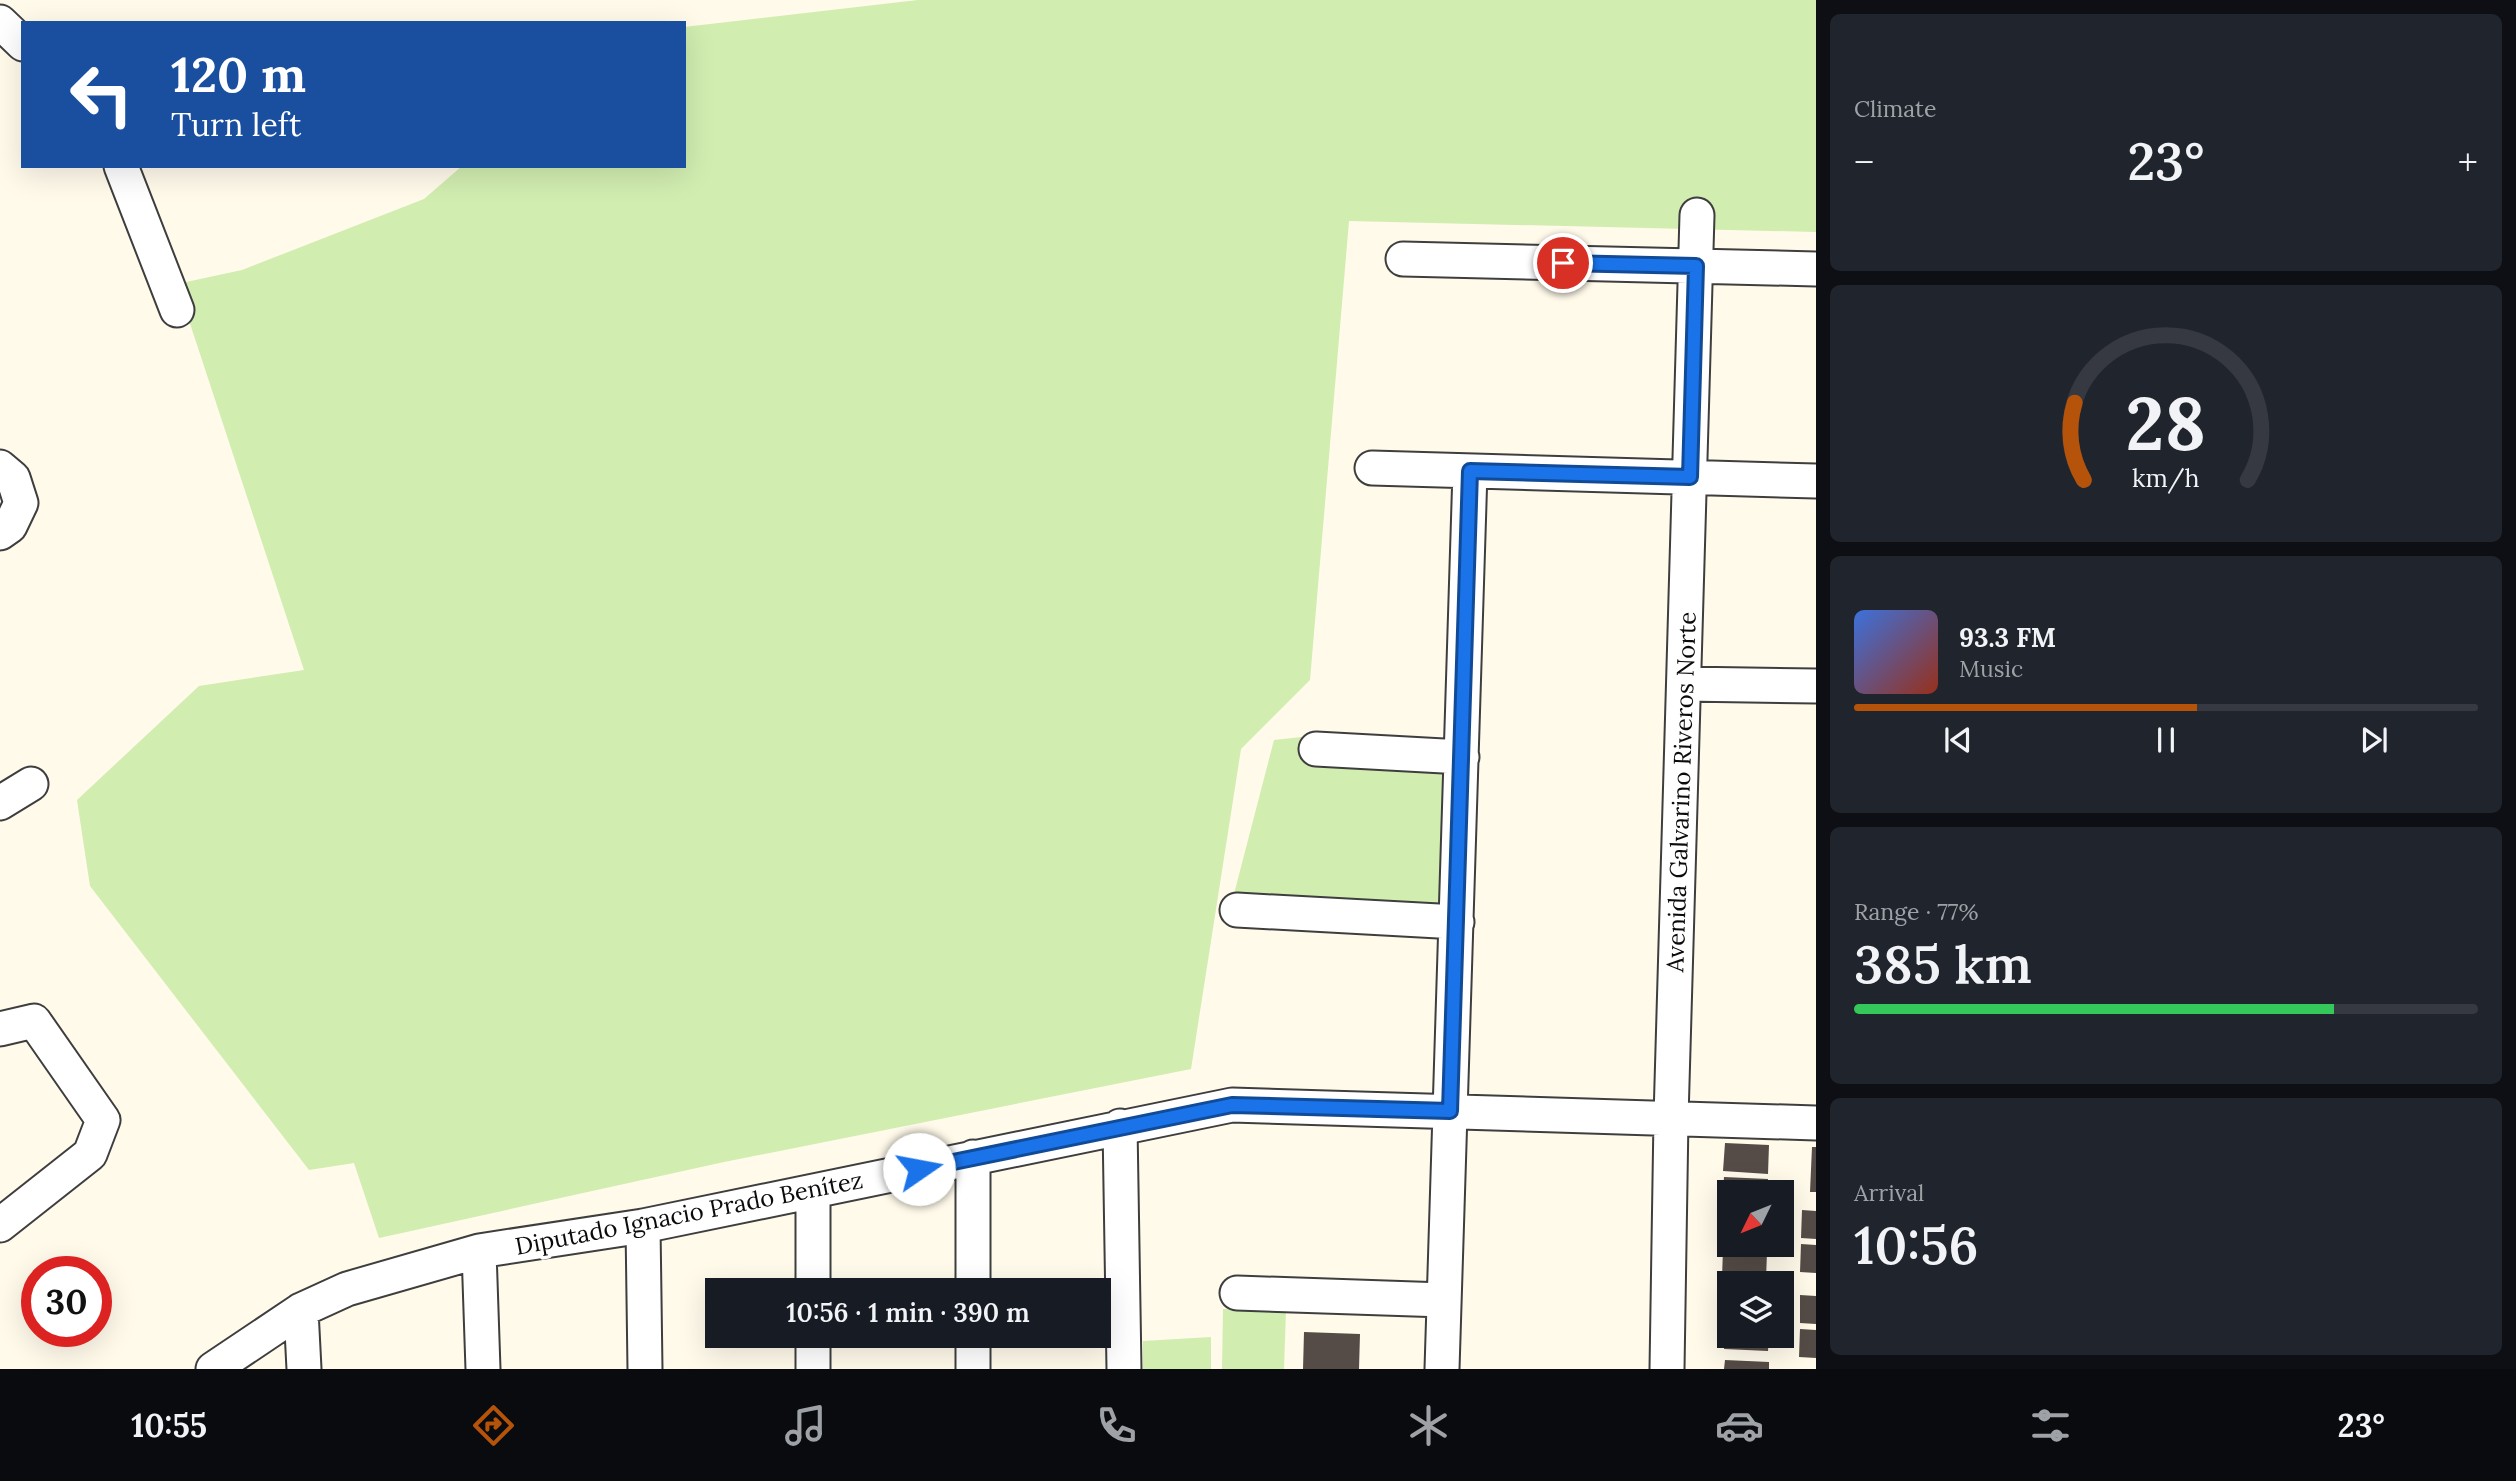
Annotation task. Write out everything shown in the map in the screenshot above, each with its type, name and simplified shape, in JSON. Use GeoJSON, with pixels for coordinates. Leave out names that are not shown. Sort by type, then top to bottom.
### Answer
{"type":"FeatureCollection","features":[{"type":"Feature","properties":{"kind":"street"},"geometry":{"type":"LineString","coordinates":[[0,22],[21,42]]}},
{"type":"Feature","properties":{"kind":"street"},"geometry":{"type":"LineString","coordinates":[[122,168],[177,310]]}},
{"type":"Feature","properties":{"kind":"street","name":"Avenida Galvarino Riveros Norte"},"geometry":{"type":"LineString","coordinates":[[1668,1369],[1671,1118],[1697,215]]}},
{"type":"Feature","properties":{"kind":"street"},"geometry":{"type":"LineString","coordinates":[[1403,259],[1816,270]]}},
{"type":"Feature","properties":{"kind":"street"},"geometry":{"type":"LineString","coordinates":[[0,467],[13,478],[21,503],[10,526],[0,533]]}},
{"type":"Feature","properties":{"kind":"street"},"geometry":{"type":"LineString","coordinates":[[1372,468],[1816,481]]}},
{"type":"Feature","properties":{"kind":"street"},"geometry":{"type":"LineString","coordinates":[[1442,1369],[1470,471]]}},
{"type":"Feature","properties":{"kind":"street"},"geometry":{"type":"LineString","coordinates":[[1684,684],[1816,686]]}},
{"type":"Feature","properties":{"kind":"street"},"geometry":{"type":"LineString","coordinates":[[1316,749],[1462,757]]}},
{"type":"Feature","properties":{"kind":"street"},"geometry":{"type":"LineString","coordinates":[[0,803],[31,784]]}},
{"type":"Feature","properties":{"kind":"street"},"geometry":{"type":"LineString","coordinates":[[1237,910],[1457,922]]}},
{"type":"Feature","properties":{"kind":"street"},"geometry":{"type":"LineString","coordinates":[[0,1029],[34,1021],[103,1120],[90,1154],[0,1225]]}},
{"type":"Feature","properties":{"kind":"street","name":"Diputado Ignacio Prado Benítez"},"geometry":{"type":"LineString","coordinates":[[213,1369],[301,1310],[347,1289],[479,1251],[643,1226],[1232,1105],[1816,1123]]}},
{"type":"Feature","properties":{"kind":"street"},"geometry":{"type":"LineString","coordinates":[[1120,1126],[1124,1369]]}},
{"type":"Feature","properties":{"kind":"street"},"geometry":{"type":"LineString","coordinates":[[973,1157],[973,1278]]}},
{"type":"Feature","properties":{"kind":"street"},"geometry":{"type":"LineString","coordinates":[[813,1192],[813,1278]]}},
{"type":"Feature","properties":{"kind":"street"},"geometry":{"type":"LineString","coordinates":[[643,1226],[645,1369]]}},
{"type":"Feature","properties":{"kind":"street"},"geometry":{"type":"LineString","coordinates":[[479,1251],[484,1369]]}},
{"type":"Feature","properties":{"kind":"street"},"geometry":{"type":"LineString","coordinates":[[1237,1293],[1444,1300]]}},
{"type":"Feature","properties":{"kind":"street"},"geometry":{"type":"LineString","coordinates":[[301,1310],[304,1369]]}},
{"type":"Feature","properties":{"kind":"street"},"geometry":{"type":"LineString","coordinates":[[813,1348],[813,1369]]}},
{"type":"Feature","properties":{"kind":"street"},"geometry":{"type":"LineString","coordinates":[[973,1348],[973,1369]]}},
{"type":"Feature","properties":{"kind":"green space"},"geometry":{"type":"Polygon","coordinates":[[[918,0],[1816,0],[1816,232],[1349,221],[1310,680],[1241,749],[1191,1069],[724,1162],[379,1238],[354,1163],[309,1170],[90,886],[77,800],[199,686],[304,670],[177,284],[242,270],[424,199],[460,168],[686,168],[686,27],[918,0]]]}},
{"type":"Feature","properties":{"kind":"green space"},"geometry":{"type":"Polygon","coordinates":[[[1311,736],[1312,764],[1444,774],[1439,905],[1234,894],[1274,740],[1311,736]]]}},
{"type":"Feature","properties":{"kind":"green space"},"geometry":{"type":"Polygon","coordinates":[[[1223,1309],[1286,1310],[1284,1369],[1222,1369],[1223,1309]]]}},
{"type":"Feature","properties":{"kind":"green space"},"geometry":{"type":"Polygon","coordinates":[[[1211,1337],[1211,1369],[1143,1369],[1143,1341],[1211,1337]]]}},
{"type":"Feature","properties":{"kind":"building"},"geometry":{"type":"Polygon","coordinates":[[[1725,1143],[1769,1145],[1768,1174],[1723,1171],[1725,1143]]]}},
{"type":"Feature","properties":{"kind":"building"},"geometry":{"type":"Polygon","coordinates":[[[1812,1147],[1816,1147],[1816,1192],[1810,1192],[1812,1147]]]}},
{"type":"Feature","properties":{"kind":"building"},"geometry":{"type":"Polygon","coordinates":[[[1724,1177],[1768,1179],[1768,1180],[1724,1180],[1724,1177]]]}},
{"type":"Feature","properties":{"kind":"building"},"geometry":{"type":"Polygon","coordinates":[[[1802,1210],[1816,1211],[1816,1239],[1801,1238],[1802,1210]]]}},
{"type":"Feature","properties":{"kind":"building"},"geometry":{"type":"Polygon","coordinates":[[[1801,1244],[1816,1245],[1816,1273],[1800,1272],[1801,1244]]]}},
{"type":"Feature","properties":{"kind":"building"},"geometry":{"type":"Polygon","coordinates":[[[1723,1257],[1767,1257],[1766,1271],[1722,1271],[1723,1257]]]}},
{"type":"Feature","properties":{"kind":"building"},"geometry":{"type":"Polygon","coordinates":[[[1800,1295],[1816,1296],[1816,1324],[1800,1323],[1800,1295]]]}},
{"type":"Feature","properties":{"kind":"building"},"geometry":{"type":"Polygon","coordinates":[[[1800,1329],[1816,1330],[1816,1358],[1799,1357],[1800,1329]]]}},
{"type":"Feature","properties":{"kind":"building"},"geometry":{"type":"Polygon","coordinates":[[[1304,1332],[1360,1334],[1359,1369],[1303,1369],[1304,1332]]]}},
{"type":"Feature","properties":{"kind":"building"},"geometry":{"type":"Polygon","coordinates":[[[1724,1348],[1768,1348],[1768,1351],[1724,1348]]]}},
{"type":"Feature","properties":{"kind":"building"},"geometry":{"type":"Polygon","coordinates":[[[1725,1360],[1769,1362],[1769,1369],[1724,1369],[1725,1360]]]}},
{"type":"Feature","properties":{"kind":"route"},"geometry":{"type":"LineString","coordinates":[[919,1169],[1232,1105],[1450,1111],[1470,471],[1690,477],[1696,266],[1563,263]]}}]}
